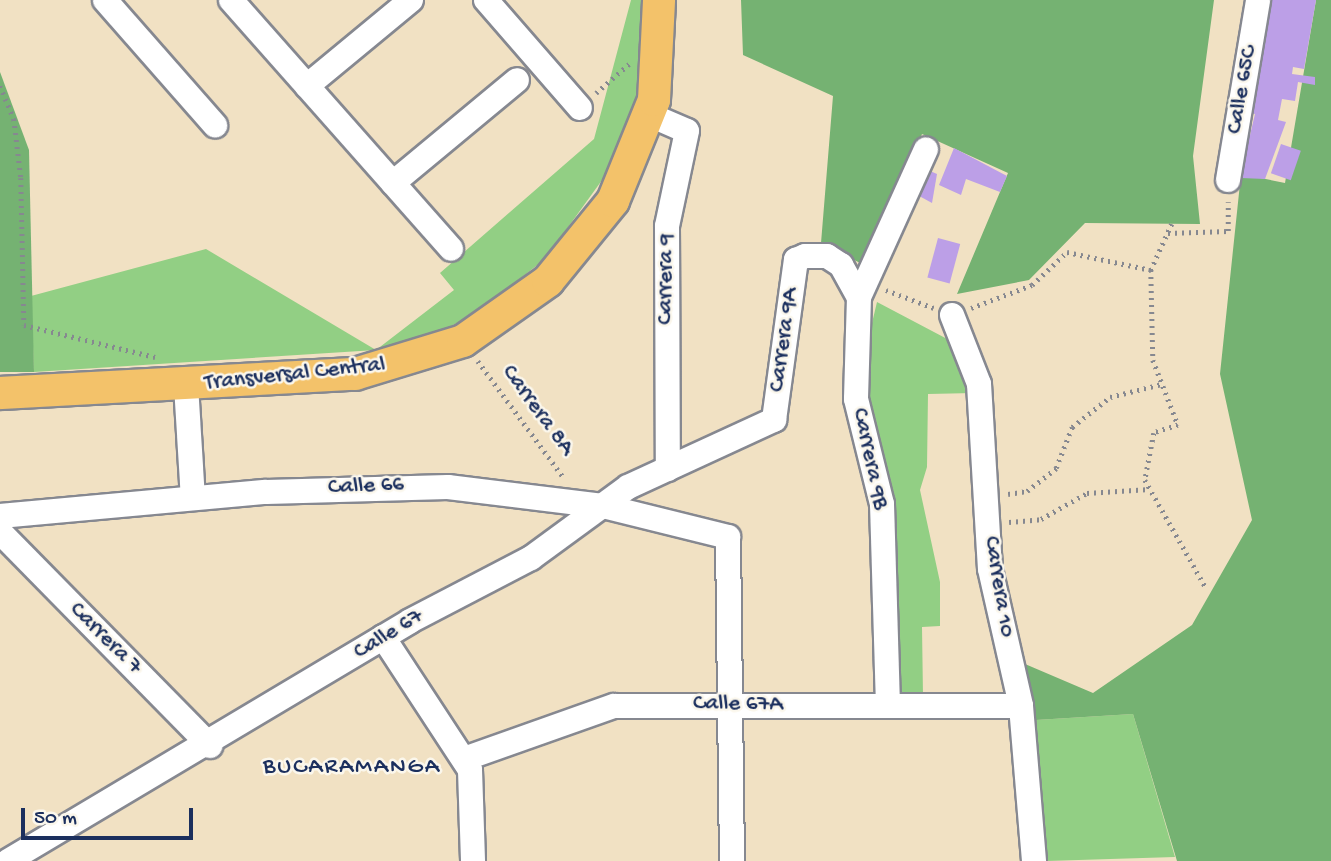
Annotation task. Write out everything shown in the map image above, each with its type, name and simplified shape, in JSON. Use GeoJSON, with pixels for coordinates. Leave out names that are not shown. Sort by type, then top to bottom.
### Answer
{"type":"FeatureCollection","features":[{"type":"Feature","properties":{"kind":"main road","name":"Transversal Central"},"geometry":{"type":"LineString","coordinates":[[0,393],[355,374],[463,341],[523,302],[574,255],[613,201],[650,115],[660,36],[659,0]]}},
{"type":"Feature","properties":{"kind":"street"},"geometry":{"type":"LineString","coordinates":[[105,0],[215,125]]}},
{"type":"Feature","properties":{"kind":"street"},"geometry":{"type":"LineString","coordinates":[[231,0],[451,249]]}},
{"type":"Feature","properties":{"kind":"street"},"geometry":{"type":"LineString","coordinates":[[307,86],[411,0]]}},
{"type":"Feature","properties":{"kind":"street"},"geometry":{"type":"LineString","coordinates":[[486,0],[580,108]]}},
{"type":"Feature","properties":{"kind":"street","name":"Calle 65C"},"geometry":{"type":"LineString","coordinates":[[1227,180],[1258,0]]}},
{"type":"Feature","properties":{"kind":"street"},"geometry":{"type":"LineString","coordinates":[[393,183],[517,80]]}},
{"type":"Feature","properties":{"kind":"street","name":"Carrera 9"},"geometry":{"type":"LineString","coordinates":[[650,115],[688,131],[667,226],[668,469]]}},
{"type":"Feature","properties":{"kind":"street","name":"Carrera 9B"},"geometry":{"type":"LineString","coordinates":[[888,706],[882,504],[856,399],[863,290],[926,149]]}},
{"type":"Feature","properties":{"kind":"street","name":"Carrera 9A"},"geometry":{"type":"LineString","coordinates":[[774,420],[796,260],[827,256],[863,290]]}},
{"type":"Feature","properties":{"kind":"street","name":"Carrera 10"},"geometry":{"type":"LineString","coordinates":[[952,315],[979,384],[990,569],[1021,706],[1034,861]]}},
{"type":"Feature","properties":{"kind":"street"},"geometry":{"type":"LineString","coordinates":[[186,385],[193,498]]}},
{"type":"Feature","properties":{"kind":"street","name":"Calle 67"},"geometry":{"type":"LineString","coordinates":[[8,861],[210,746],[383,637],[531,558],[593,504],[774,420]]}},
{"type":"Feature","properties":{"kind":"street","name":"Calle 66"},"geometry":{"type":"LineString","coordinates":[[0,516],[193,498],[394,485],[593,504],[728,537],[730,704]]}},
{"type":"Feature","properties":{"kind":"street","name":"Carrera 7"},"geometry":{"type":"LineString","coordinates":[[0,532],[210,746]]}},
{"type":"Feature","properties":{"kind":"street"},"geometry":{"type":"LineString","coordinates":[[383,637],[464,758],[474,793],[473,861]]}},
{"type":"Feature","properties":{"kind":"street"},"geometry":{"type":"LineString","coordinates":[[730,704],[732,861]]}},
{"type":"Feature","properties":{"kind":"street","name":"Calle 67A"},"geometry":{"type":"LineString","coordinates":[[464,758],[614,706],[1021,706]]}},
{"type":"Feature","properties":{"kind":"path"},"geometry":{"type":"LineString","coordinates":[[580,108],[660,36]]}},
{"type":"Feature","properties":{"kind":"path"},"geometry":{"type":"LineString","coordinates":[[0,86],[14,119],[21,178],[24,325],[134,349]]}},
{"type":"Feature","properties":{"kind":"path"},"geometry":{"type":"LineString","coordinates":[[1168,233],[1228,232],[1227,180]]}},
{"type":"Feature","properties":{"kind":"path"},"geometry":{"type":"LineString","coordinates":[[1172,224],[1152,270],[1153,360],[1178,425],[1154,433],[1145,480],[1206,588]]}},
{"type":"Feature","properties":{"kind":"path"},"geometry":{"type":"LineString","coordinates":[[863,290],[952,315],[1032,285],[1067,252],[1152,270]]}},
{"type":"Feature","properties":{"kind":"path","name":"Carrera 8A"},"geometry":{"type":"LineString","coordinates":[[463,341],[593,504]]}},
{"type":"Feature","properties":{"kind":"path"},"geometry":{"type":"LineString","coordinates":[[986,497],[1027,491],[1056,468],[1072,427],[1110,397],[1162,384]]}},
{"type":"Feature","properties":{"kind":"path"},"geometry":{"type":"LineString","coordinates":[[988,524],[1041,519],[1087,493],[1150,489]]}},
{"type":"Feature","properties":{"kind":"green space"},"geometry":{"type":"Polygon","coordinates":[[[631,0],[647,0],[640,95],[618,158],[545,259],[475,314],[423,340],[376,350],[454,290],[440,273],[594,139],[631,0]]]}},
{"type":"Feature","properties":{"kind":"green space"},"geometry":{"type":"Polygon","coordinates":[[[741,0],[1214,0],[1193,156],[1200,224],[1085,223],[1029,280],[957,294],[1008,173],[922,134],[866,266],[821,243],[833,96],[743,55],[741,0]]]}},
{"type":"Feature","properties":{"kind":"green space"},"geometry":{"type":"Polygon","coordinates":[[[1316,0],[1331,0],[1331,861],[1177,861],[1133,714],[1036,720],[1025,664],[1093,693],[1192,625],[1252,520],[1220,374],[1241,174],[1285,183],[1316,0]]]}},
{"type":"Feature","properties":{"kind":"green space"},"geometry":{"type":"Polygon","coordinates":[[[0,72],[29,150],[34,372],[0,372],[0,72]]]}},
{"type":"Feature","properties":{"kind":"green space"},"geometry":{"type":"Polygon","coordinates":[[[206,249],[376,350],[34,372],[31,296],[206,249]]]}},
{"type":"Feature","properties":{"kind":"green space"},"geometry":{"type":"Polygon","coordinates":[[[877,302],[951,341],[974,393],[928,394],[927,467],[920,490],[940,582],[940,626],[922,627],[923,696],[896,696],[865,404],[863,361],[877,302]]]}},
{"type":"Feature","properties":{"kind":"green space"},"geometry":{"type":"Polygon","coordinates":[[[1133,714],[1175,857],[1046,861],[1036,720],[1133,714]]]}},
{"type":"Feature","properties":{"kind":"building"},"geometry":{"type":"Polygon","coordinates":[[[1268,0],[1316,0],[1304,69],[1293,67],[1292,74],[1315,77],[1315,85],[1298,82],[1295,101],[1282,99],[1278,120],[1286,122],[1265,179],[1241,178],[1232,176],[1241,132],[1250,135],[1255,114],[1244,111],[1268,0]]]}},
{"type":"Feature","properties":{"kind":"building"},"geometry":{"type":"Polygon","coordinates":[[[1281,144],[1301,151],[1291,180],[1271,173],[1281,144]]]}},
{"type":"Feature","properties":{"kind":"building"},"geometry":{"type":"Polygon","coordinates":[[[954,148],[1007,176],[1000,192],[966,179],[961,195],[939,185],[954,148]]]}},
{"type":"Feature","properties":{"kind":"building"},"geometry":{"type":"Polygon","coordinates":[[[921,167],[937,174],[932,203],[910,191],[921,167]]]}},
{"type":"Feature","properties":{"kind":"building"},"geometry":{"type":"Polygon","coordinates":[[[938,238],[960,244],[950,284],[927,278],[938,238]]]}},
{"type":"Feature","properties":{"kind":"district","name":"BUCARAMANGA"},"geometry":{"type":"Point","coordinates":[352,768]}}]}
